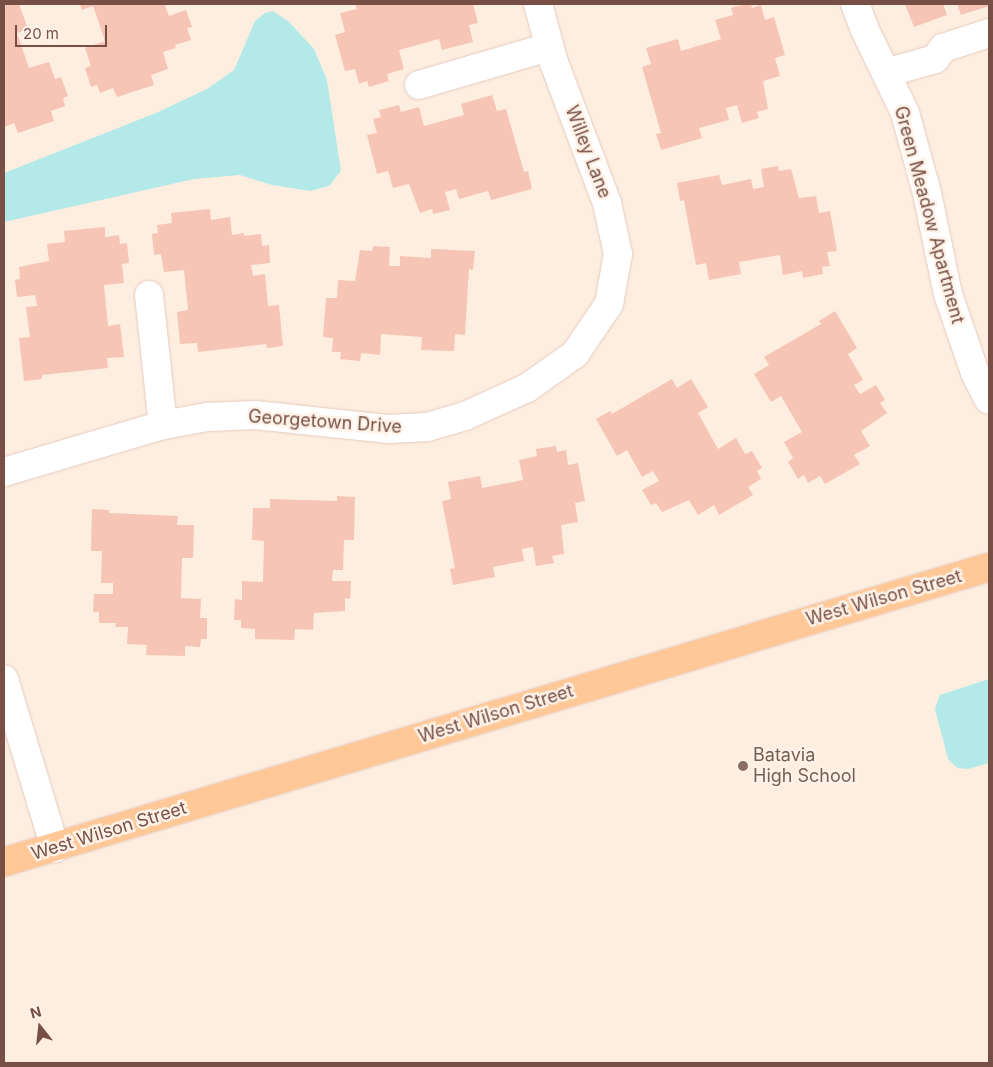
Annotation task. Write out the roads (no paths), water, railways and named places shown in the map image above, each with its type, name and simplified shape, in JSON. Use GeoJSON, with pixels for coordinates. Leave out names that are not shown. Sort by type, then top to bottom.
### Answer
{"type":"FeatureCollection","features":[{"type":"Feature","properties":{"kind":"main road","name":"West Wilson Street"},"geometry":{"type":"LineString","coordinates":[[4,862],[989,567]]}},
{"type":"Feature","properties":{"kind":"street","name":"Willey Lane"},"geometry":{"type":"LineString","coordinates":[[538,4],[549,47],[607,203],[618,254],[609,304]]}},
{"type":"Feature","properties":{"kind":"street","name":"Green Meadow Apartment"},"geometry":{"type":"LineString","coordinates":[[855,4],[905,113],[928,192],[948,294],[975,373],[989,400]]}},
{"type":"Feature","properties":{"kind":"street"},"geometry":{"type":"LineString","coordinates":[[886,73],[935,59],[943,48],[989,33]]}},
{"type":"Feature","properties":{"kind":"street"},"geometry":{"type":"LineString","coordinates":[[419,85],[549,47]]}},
{"type":"Feature","properties":{"kind":"street"},"geometry":{"type":"LineString","coordinates":[[149,295],[163,425]]}},
{"type":"Feature","properties":{"kind":"street","name":"Georgetown Drive"},"geometry":{"type":"LineString","coordinates":[[4,472],[163,425],[207,417],[255,415],[389,429],[427,427],[464,416],[527,388],[575,354],[609,304]]}},
{"type":"Feature","properties":{"kind":"street"},"geometry":{"type":"LineString","coordinates":[[4,679],[55,848]]}},
{"type":"Feature","properties":{"kind":"water"},"geometry":{"type":"Polygon","coordinates":[[[273,11],[289,22],[314,49],[327,80],[341,171],[329,186],[310,191],[272,185],[240,175],[194,179],[4,222],[4,173],[156,113],[207,89],[234,70],[255,21],[265,13],[273,11]]]}},
{"type":"Feature","properties":{"kind":"water"},"geometry":{"type":"Polygon","coordinates":[[[989,679],[989,763],[968,769],[957,768],[948,759],[935,709],[940,695],[989,679]]]}},
{"type":"Feature","properties":{"kind":"place","name":"Batavia High School"},"geometry":{"type":"Point","coordinates":[743,766]}}]}
